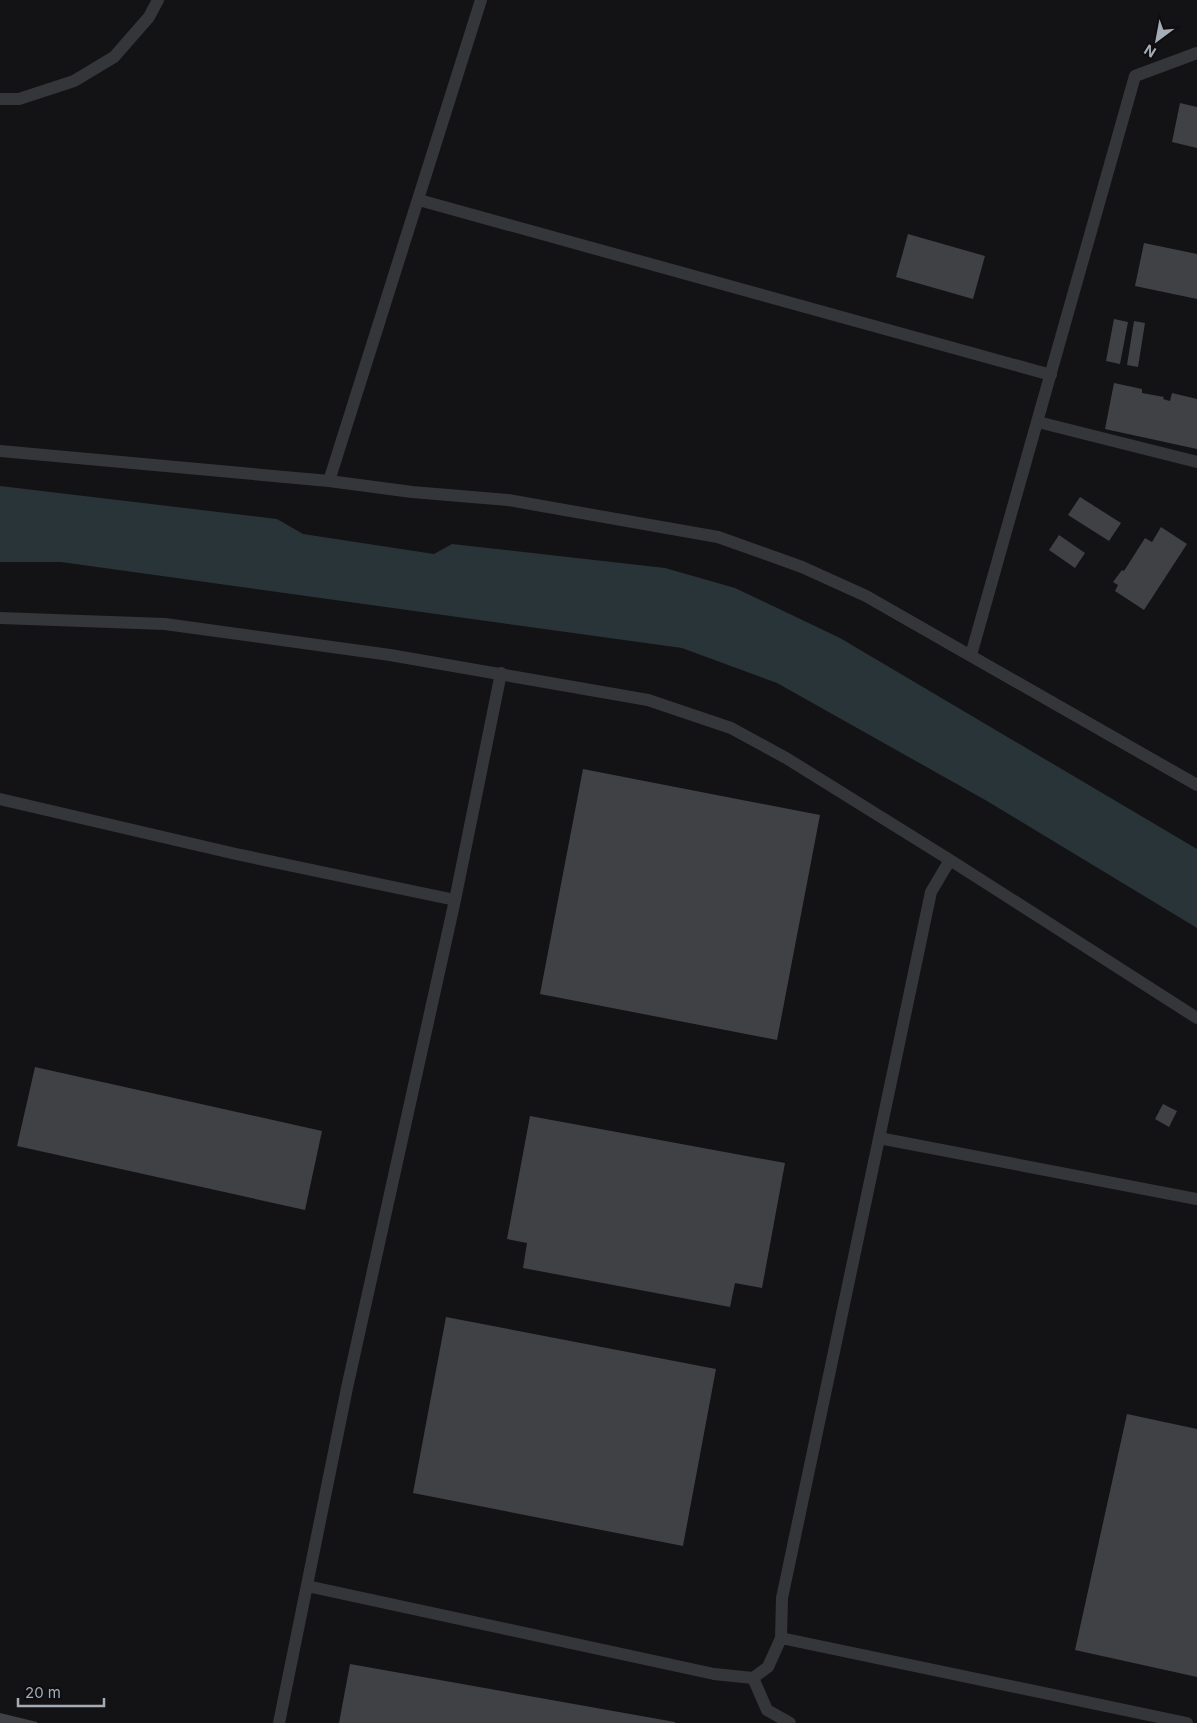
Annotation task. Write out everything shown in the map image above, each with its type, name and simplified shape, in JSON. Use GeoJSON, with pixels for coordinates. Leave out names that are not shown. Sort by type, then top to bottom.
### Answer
{"type":"FeatureCollection","features":[{"type":"Feature","properties":{"kind":"lane"},"geometry":{"type":"LineString","coordinates":[[0,99],[19,99],[74,81],[114,57],[149,17],[158,0]]}},
{"type":"Feature","properties":{"kind":"lane"},"geometry":{"type":"LineString","coordinates":[[329,481],[481,0]]}},
{"type":"Feature","properties":{"kind":"lane"},"geometry":{"type":"LineString","coordinates":[[971,655],[1135,76],[1197,53]]}},
{"type":"Feature","properties":{"kind":"lane"},"geometry":{"type":"LineString","coordinates":[[419,200],[1051,375]]}},
{"type":"Feature","properties":{"kind":"lane"},"geometry":{"type":"LineString","coordinates":[[1038,422],[1197,462]]}},
{"type":"Feature","properties":{"kind":"lane"},"geometry":{"type":"LineString","coordinates":[[0,451],[329,481],[412,492],[508,500],[718,537],[802,567],[866,596],[1197,785]]}},
{"type":"Feature","properties":{"kind":"lane"},"geometry":{"type":"LineString","coordinates":[[0,618],[165,624],[390,655],[648,700],[731,728],[786,758],[1197,1018]]}},
{"type":"Feature","properties":{"kind":"lane"},"geometry":{"type":"LineString","coordinates":[[280,1723],[347,1388],[455,900],[501,673]]}},
{"type":"Feature","properties":{"kind":"lane"},"geometry":{"type":"LineString","coordinates":[[0,799],[236,854],[455,900]]}},
{"type":"Feature","properties":{"kind":"lane"},"geometry":{"type":"LineString","coordinates":[[307,1586],[704,1672],[753,1678],[768,1667],[781,1638],[782,1598],[931,892],[950,860]]}},
{"type":"Feature","properties":{"kind":"lane"},"geometry":{"type":"LineString","coordinates":[[878,1138],[1197,1199]]}},
{"type":"Feature","properties":{"kind":"lane"},"geometry":{"type":"LineString","coordinates":[[781,1638],[1187,1723]]}},
{"type":"Feature","properties":{"kind":"lane"},"geometry":{"type":"LineString","coordinates":[[753,1678],[767,1710],[790,1723]]}},
{"type":"Feature","properties":{"kind":"shaded area"},"geometry":{"type":"Polygon","coordinates":[[[0,486],[277,519],[303,534],[434,554],[452,544],[665,568],[735,588],[840,638],[1197,849],[1197,928],[987,801],[777,683],[682,648],[61,562],[0,562],[0,486]]]}},
{"type":"Feature","properties":{"kind":"building"},"geometry":{"type":"Polygon","coordinates":[[[1180,103],[1197,107],[1197,148],[1172,142],[1180,103]]]}},
{"type":"Feature","properties":{"kind":"building"},"geometry":{"type":"Polygon","coordinates":[[[908,234],[985,256],[973,299],[896,277],[908,234]]]}},
{"type":"Feature","properties":{"kind":"building"},"geometry":{"type":"Polygon","coordinates":[[[1144,243],[1197,254],[1197,299],[1135,286],[1144,243]]]}},
{"type":"Feature","properties":{"kind":"building"},"geometry":{"type":"Polygon","coordinates":[[[1114,319],[1128,322],[1120,364],[1106,361],[1114,319]]]}},
{"type":"Feature","properties":{"kind":"building"},"geometry":{"type":"Polygon","coordinates":[[[1134,321],[1145,323],[1138,367],[1127,365],[1134,321]]]}},
{"type":"Feature","properties":{"kind":"building"},"geometry":{"type":"Polygon","coordinates":[[[1114,383],[1142,389],[1142,393],[1164,397],[1163,399],[1170,401],[1172,393],[1197,399],[1197,449],[1105,429],[1114,383]]]}},
{"type":"Feature","properties":{"kind":"building"},"geometry":{"type":"Polygon","coordinates":[[[1080,497],[1121,523],[1109,541],[1068,515],[1080,497]]]}},
{"type":"Feature","properties":{"kind":"building"},"geometry":{"type":"Polygon","coordinates":[[[1161,527],[1187,544],[1144,610],[1115,591],[1118,585],[1113,582],[1122,570],[1124,571],[1145,538],[1152,542],[1161,527]]]}},
{"type":"Feature","properties":{"kind":"building"},"geometry":{"type":"Polygon","coordinates":[[[1059,535],[1085,553],[1075,568],[1049,550],[1059,535]]]}},
{"type":"Feature","properties":{"kind":"building"},"geometry":{"type":"Polygon","coordinates":[[[583,769],[820,815],[777,1040],[540,994],[583,769]]]}},
{"type":"Feature","properties":{"kind":"building"},"geometry":{"type":"Polygon","coordinates":[[[35,1067],[322,1131],[305,1210],[17,1146],[35,1067]]]}},
{"type":"Feature","properties":{"kind":"building"},"geometry":{"type":"Polygon","coordinates":[[[1163,1104],[1177,1111],[1169,1127],[1155,1119],[1163,1104]]]}},
{"type":"Feature","properties":{"kind":"building"},"geometry":{"type":"Polygon","coordinates":[[[530,1116],[785,1163],[762,1288],[735,1283],[730,1307],[523,1268],[527,1243],[507,1239],[530,1116]]]}},
{"type":"Feature","properties":{"kind":"building"},"geometry":{"type":"Polygon","coordinates":[[[446,1317],[716,1369],[683,1546],[413,1493],[446,1317]]]}},
{"type":"Feature","properties":{"kind":"building"},"geometry":{"type":"Polygon","coordinates":[[[1127,1414],[1197,1429],[1197,1677],[1075,1650],[1127,1414]]]}},
{"type":"Feature","properties":{"kind":"building"},"geometry":{"type":"Polygon","coordinates":[[[350,1664],[675,1722],[675,1723],[339,1723],[350,1664]]]}},
{"type":"Feature","properties":{"kind":"building"},"geometry":{"type":"Polygon","coordinates":[[[0,1713],[37,1722],[37,1723],[0,1723],[0,1713]]]}}]}
